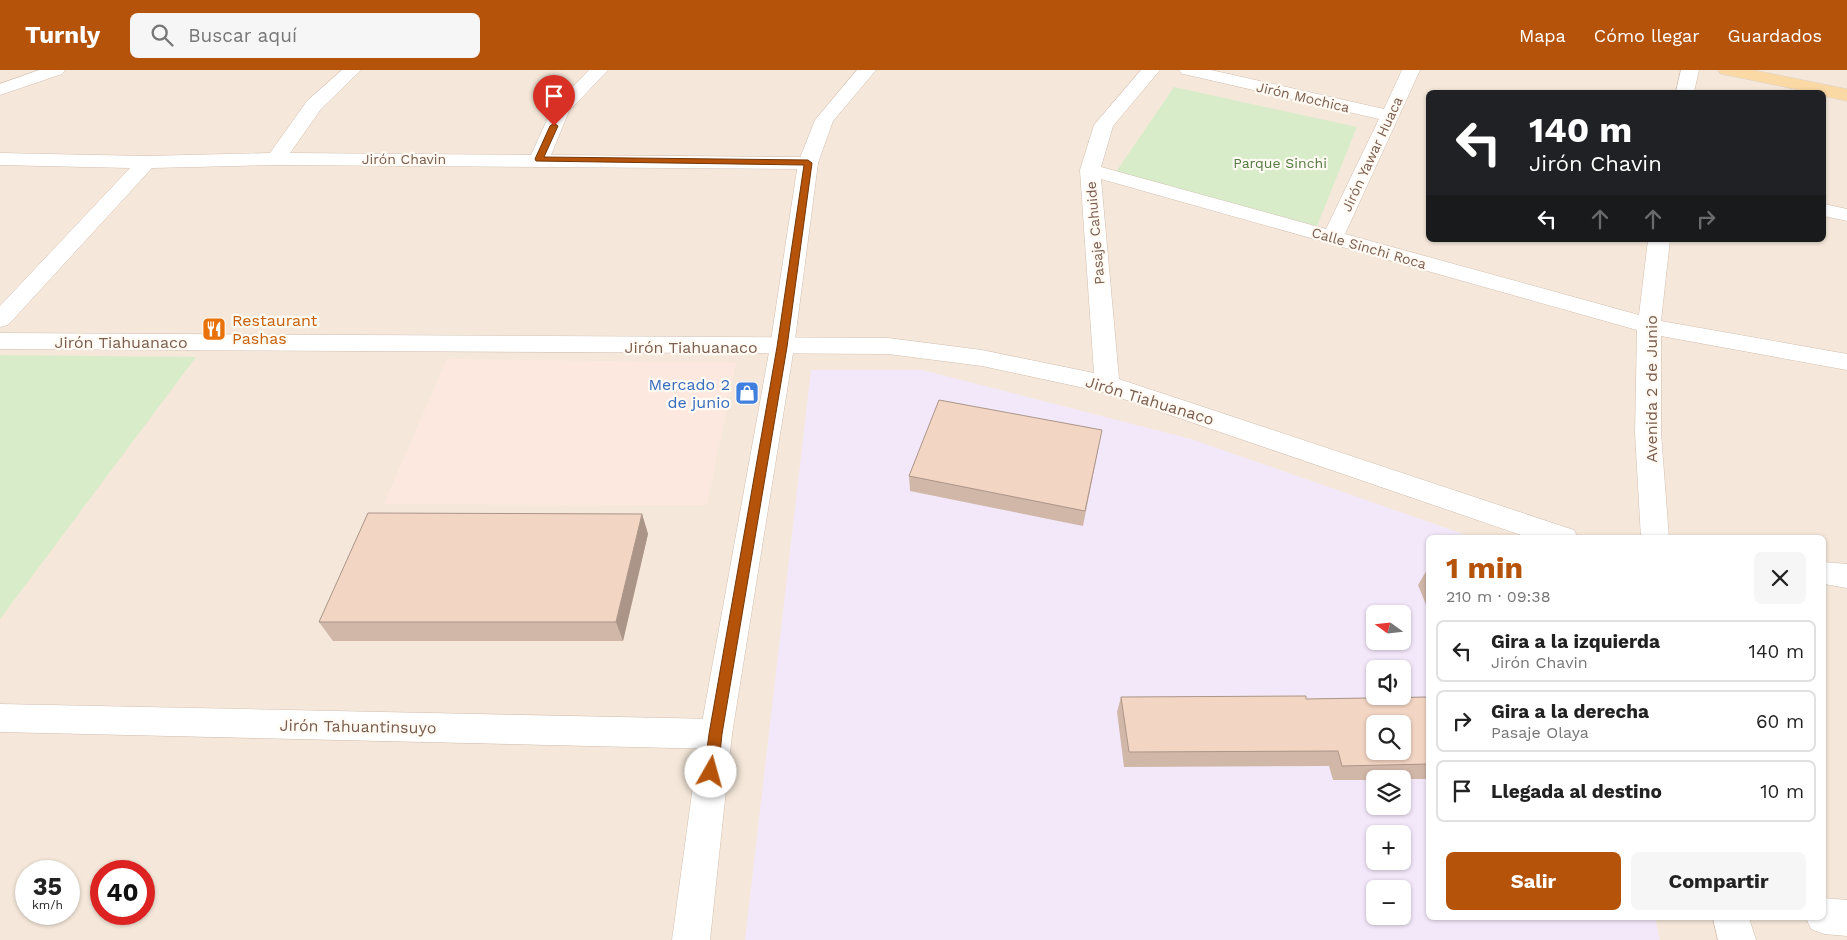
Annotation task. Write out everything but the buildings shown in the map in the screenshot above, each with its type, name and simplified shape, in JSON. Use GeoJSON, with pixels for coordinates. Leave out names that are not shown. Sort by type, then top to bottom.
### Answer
{"type":"FeatureCollection","features":[{"type":"Feature","properties":{"kind":"main road"},"geometry":{"type":"LineString","coordinates":[[1727,70],[1823,90]]}},
{"type":"Feature","properties":{"kind":"main road"},"geometry":{"type":"LineString","coordinates":[[1797,70],[1847,80]]}},
{"type":"Feature","properties":{"kind":"main road"},"geometry":{"type":"LineString","coordinates":[[1826,91],[1847,95]]}},
{"type":"Feature","properties":{"kind":"street"},"geometry":{"type":"LineString","coordinates":[[0,90],[56,70]]}},
{"type":"Feature","properties":{"kind":"street"},"geometry":{"type":"LineString","coordinates":[[276,159],[314,106],[352,70]]}},
{"type":"Feature","properties":{"kind":"street"},"geometry":{"type":"LineString","coordinates":[[539,159],[562,109],[599,70]]}},
{"type":"Feature","properties":{"kind":"street"},"geometry":{"type":"LineString","coordinates":[[691,940],[716,734],[782,347],[808,163],[824,120],[867,70]]}},
{"type":"Feature","properties":{"kind":"street","name":"Pasaje Cahuide"},"geometry":{"type":"LineString","coordinates":[[1107,384],[1090,170],[1104,125],[1151,70]]}},
{"type":"Feature","properties":{"kind":"street","name":"Jirón Mochica"},"geometry":{"type":"LineString","coordinates":[[1188,70],[1389,116]]}},
{"type":"Feature","properties":{"kind":"street","name":"Jirón Yawar Huaca"},"geometry":{"type":"LineString","coordinates":[[1333,238],[1411,70]]}},
{"type":"Feature","properties":{"kind":"street"},"geometry":{"type":"LineString","coordinates":[[1685,90],[1690,70]]}},
{"type":"Feature","properties":{"kind":"street","name":"Jirón Chavin"},"geometry":{"type":"LineString","coordinates":[[0,159],[146,162],[276,159],[539,159],[808,163]]}},
{"type":"Feature","properties":{"kind":"street"},"geometry":{"type":"LineString","coordinates":[[0,320],[146,162]]}},
{"type":"Feature","properties":{"kind":"street","name":"Calle Sinchi Roca"},"geometry":{"type":"LineString","coordinates":[[1090,170],[1649,326],[1847,362]]}},
{"type":"Feature","properties":{"kind":"street"},"geometry":{"type":"LineString","coordinates":[[1826,210],[1847,215]]}},
{"type":"Feature","properties":{"kind":"street","name":"Avenida 2 de Junio"},"geometry":{"type":"LineString","coordinates":[[1655,535],[1648,433],[1649,326],[1659,242]]}},
{"type":"Feature","properties":{"kind":"street","name":"Jirón Tiahuanaco"},"geometry":{"type":"LineString","coordinates":[[0,341],[782,347],[888,346],[982,358],[1107,384],[1555,535]]}},
{"type":"Feature","properties":{"kind":"street"},"geometry":{"type":"LineString","coordinates":[[1826,573],[1847,576]]}},
{"type":"Feature","properties":{"kind":"street","name":"Jirón Tahuantinsuyo"},"geometry":{"type":"LineString","coordinates":[[0,718],[716,734]]}},
{"type":"Feature","properties":{"kind":"street"},"geometry":{"type":"LineString","coordinates":[[1826,916],[1847,918]]}},
{"type":"Feature","properties":{"kind":"street"},"geometry":{"type":"LineString","coordinates":[[1731,920],[1736,940]]}},
{"type":"Feature","properties":{"kind":"shaded area"},"geometry":{"type":"Polygon","coordinates":[[[0,70],[1847,70],[1847,940],[0,940],[0,70]]]}},
{"type":"Feature","properties":{"kind":"shaded area"},"geometry":{"type":"Polygon","coordinates":[[[447,359],[736,363],[707,505],[384,504],[447,359]]]}},
{"type":"Feature","properties":{"kind":"shaded area"},"geometry":{"type":"Polygon","coordinates":[[[811,370],[922,370],[1191,439],[1466,535],[1426,535],[1426,920],[1655,920],[1660,940],[745,940],[811,370]]]}},
{"type":"Feature","properties":{"kind":"green space","name":"Parque Sinchi"},"geometry":{"type":"Polygon","coordinates":[[[1174,87],[1357,127],[1317,226],[1116,172],[1174,87]]]}},
{"type":"Feature","properties":{"kind":"green space"},"geometry":{"type":"Polygon","coordinates":[[[0,355],[196,357],[0,619],[0,355]]]}},
{"type":"Feature","properties":{"kind":"place","name":"Restaurant Pashas"},"geometry":{"type":"Point","coordinates":[214,329]}},
{"type":"Feature","properties":{"kind":"place","name":"Mercado 2 de junio"},"geometry":{"type":"Point","coordinates":[747,393]}},
{"type":"Feature","properties":{"kind":"route"},"geometry":{"type":"LineString","coordinates":[[554,126],[539,159],[808,163],[782,347],[711,772]]}}]}
